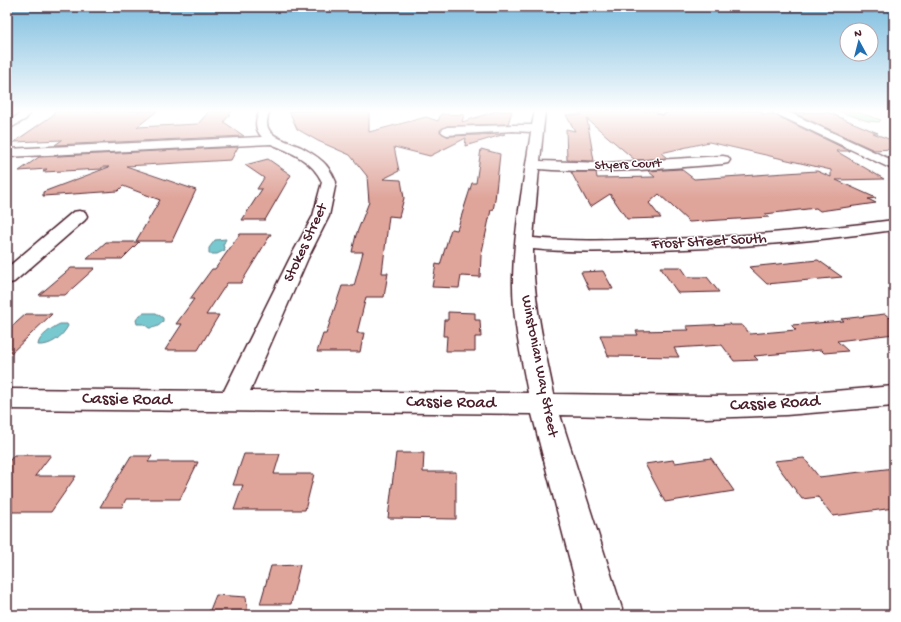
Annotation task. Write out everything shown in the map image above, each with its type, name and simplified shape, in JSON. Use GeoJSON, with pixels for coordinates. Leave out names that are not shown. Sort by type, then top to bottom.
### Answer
{"type":"FeatureCollection","features":[{"type":"Feature","properties":{"kind":"street"},"geometry":{"type":"LineString","coordinates":[[7,153],[271,140]]}},
{"type":"Feature","properties":{"kind":"street","name":"Stokes Street"},"geometry":{"type":"LineString","coordinates":[[232,401],[326,204],[329,182],[326,174],[318,164],[296,150],[272,140]]}},
{"type":"Feature","properties":{"kind":"street","name":"Winstonian Way Street"},"geometry":{"type":"LineString","coordinates":[[537,140],[526,217],[524,243],[523,279],[527,321],[543,404],[556,454],[604,615]]}},
{"type":"Feature","properties":{"kind":"street"},"geometry":{"type":"LineString","coordinates":[[839,140],[894,166]]}},
{"type":"Feature","properties":{"kind":"street","name":"Styers Court"},"geometry":{"type":"LineString","coordinates":[[534,165],[559,167],[609,166],[723,160]]}},
{"type":"Feature","properties":{"kind":"street"},"geometry":{"type":"LineString","coordinates":[[7,278],[79,216]]}},
{"type":"Feature","properties":{"kind":"street","name":"Frost Street South"},"geometry":{"type":"LineString","coordinates":[[524,243],[584,246],[692,244],[796,237],[894,225]]}},
{"type":"Feature","properties":{"kind":"street","name":"Cassie Road"},"geometry":{"type":"LineString","coordinates":[[7,399],[707,407],[786,405],[894,396]]}},
{"type":"Feature","properties":{"kind":"water"},"geometry":{"type":"Polygon","coordinates":[[[226,239],[223,245],[225,250],[217,254],[209,254],[209,248],[215,240],[226,239]]]}},
{"type":"Feature","properties":{"kind":"water"},"geometry":{"type":"Polygon","coordinates":[[[144,313],[156,313],[163,318],[163,321],[159,325],[151,328],[144,324],[137,324],[136,320],[144,313]]]}},
{"type":"Feature","properties":{"kind":"water"},"geometry":{"type":"Polygon","coordinates":[[[60,324],[67,324],[68,326],[63,334],[52,342],[38,345],[43,336],[60,324]]]}},
{"type":"Feature","properties":{"kind":"building"},"geometry":{"type":"Polygon","coordinates":[[[17,140],[61,140],[14,142],[17,140]]]}},
{"type":"Feature","properties":{"kind":"building"},"geometry":{"type":"Polygon","coordinates":[[[62,140],[159,140],[55,145],[62,140]]]}},
{"type":"Feature","properties":{"kind":"building"},"geometry":{"type":"Polygon","coordinates":[[[316,140],[462,140],[430,156],[394,147],[399,171],[383,179],[401,180],[404,198],[399,217],[389,216],[382,273],[388,273],[384,297],[366,297],[357,333],[364,333],[360,352],[317,352],[323,334],[326,334],[342,286],[354,286],[363,252],[352,252],[356,235],[369,202],[367,176],[350,155],[316,140]]]}},
{"type":"Feature","properties":{"kind":"building"},"geometry":{"type":"Polygon","coordinates":[[[466,140],[485,140],[465,146],[466,140]]]}},
{"type":"Feature","properties":{"kind":"building"},"geometry":{"type":"Polygon","coordinates":[[[566,140],[591,140],[594,161],[567,160],[566,140]]]}},
{"type":"Feature","properties":{"kind":"building"},"geometry":{"type":"Polygon","coordinates":[[[612,140],[827,140],[850,151],[836,151],[884,179],[836,180],[876,198],[868,199],[876,203],[820,211],[816,208],[765,214],[769,217],[689,222],[659,194],[649,203],[661,218],[627,219],[610,194],[590,207],[571,172],[596,172],[597,178],[655,177],[648,171],[681,169],[694,179],[817,171],[831,177],[831,170],[709,142],[661,153],[667,158],[635,160],[612,140]]]}},
{"type":"Feature","properties":{"kind":"building"},"geometry":{"type":"Polygon","coordinates":[[[852,140],[894,141],[894,149],[874,150],[852,140]]]}},
{"type":"Feature","properties":{"kind":"building"},"geometry":{"type":"Polygon","coordinates":[[[238,147],[231,160],[126,166],[196,190],[172,241],[136,241],[160,200],[123,186],[118,191],[43,196],[43,192],[109,167],[102,167],[102,169],[43,172],[47,169],[19,171],[39,157],[238,147]]]}},
{"type":"Feature","properties":{"kind":"building"},"geometry":{"type":"Polygon","coordinates":[[[481,149],[500,154],[495,200],[493,210],[491,210],[481,256],[480,277],[461,276],[459,288],[432,287],[436,264],[440,265],[451,229],[457,230],[472,183],[476,183],[481,149]]]}},
{"type":"Feature","properties":{"kind":"building"},"geometry":{"type":"Polygon","coordinates":[[[268,159],[291,175],[265,220],[242,220],[262,189],[257,189],[264,178],[245,165],[268,159]]]}},
{"type":"Feature","properties":{"kind":"building"},"geometry":{"type":"Polygon","coordinates":[[[240,234],[271,234],[241,283],[227,283],[206,315],[219,315],[198,350],[165,350],[182,324],[176,324],[194,299],[190,299],[212,269],[215,269],[240,234]]]}},
{"type":"Feature","properties":{"kind":"building"},"geometry":{"type":"Polygon","coordinates":[[[106,242],[139,242],[122,259],[87,259],[106,242]]]}},
{"type":"Feature","properties":{"kind":"building"},"geometry":{"type":"Polygon","coordinates":[[[818,260],[842,277],[767,284],[749,267],[818,260]]]}},
{"type":"Feature","properties":{"kind":"building"},"geometry":{"type":"Polygon","coordinates":[[[660,267],[681,267],[688,277],[707,277],[719,292],[678,293],[660,267]]]}},
{"type":"Feature","properties":{"kind":"building"},"geometry":{"type":"Polygon","coordinates":[[[71,268],[95,268],[65,295],[39,295],[71,268]]]}},
{"type":"Feature","properties":{"kind":"building"},"geometry":{"type":"Polygon","coordinates":[[[603,271],[613,289],[589,289],[581,272],[603,271]]]}},
{"type":"Feature","properties":{"kind":"building"},"geometry":{"type":"Polygon","coordinates":[[[448,312],[475,313],[475,320],[480,320],[481,337],[475,337],[475,351],[446,351],[447,336],[443,336],[444,320],[448,320],[448,312]]]}},
{"type":"Feature","properties":{"kind":"building"},"geometry":{"type":"Polygon","coordinates":[[[26,314],[52,314],[7,357],[7,331],[26,314]]]}},
{"type":"Feature","properties":{"kind":"building"},"geometry":{"type":"Polygon","coordinates":[[[885,314],[894,321],[894,334],[837,341],[848,351],[824,353],[821,350],[754,356],[758,360],[734,361],[722,345],[674,348],[679,357],[608,356],[600,335],[638,335],[636,331],[689,330],[686,326],[730,324],[742,325],[750,334],[796,330],[791,325],[844,321],[841,319],[885,314]]]}},
{"type":"Feature","properties":{"kind":"building"},"geometry":{"type":"Polygon","coordinates":[[[396,453],[424,453],[423,472],[456,472],[456,519],[388,518],[396,453]]]}},
{"type":"Feature","properties":{"kind":"building"},"geometry":{"type":"Polygon","coordinates":[[[244,454],[280,454],[274,474],[314,474],[305,510],[234,510],[243,485],[233,485],[244,454]]]}},
{"type":"Feature","properties":{"kind":"building"},"geometry":{"type":"Polygon","coordinates":[[[14,455],[51,455],[35,476],[76,476],[51,512],[7,512],[7,464],[14,455]]]}},
{"type":"Feature","properties":{"kind":"building"},"geometry":{"type":"Polygon","coordinates":[[[131,456],[152,456],[148,462],[198,462],[180,499],[126,499],[122,507],[100,507],[131,456]]]}},
{"type":"Feature","properties":{"kind":"building"},"geometry":{"type":"Polygon","coordinates":[[[711,458],[734,491],[665,502],[645,464],[673,460],[675,463],[711,458]]]}},
{"type":"Feature","properties":{"kind":"building"},"geometry":{"type":"Polygon","coordinates":[[[804,458],[819,477],[894,468],[894,508],[833,516],[818,497],[802,499],[774,461],[804,458]]]}},
{"type":"Feature","properties":{"kind":"building"},"geometry":{"type":"Polygon","coordinates":[[[300,565],[291,604],[260,604],[271,566],[300,565]]]}},
{"type":"Feature","properties":{"kind":"building"},"geometry":{"type":"Polygon","coordinates":[[[216,595],[246,597],[248,615],[208,615],[216,595]]]}}]}
